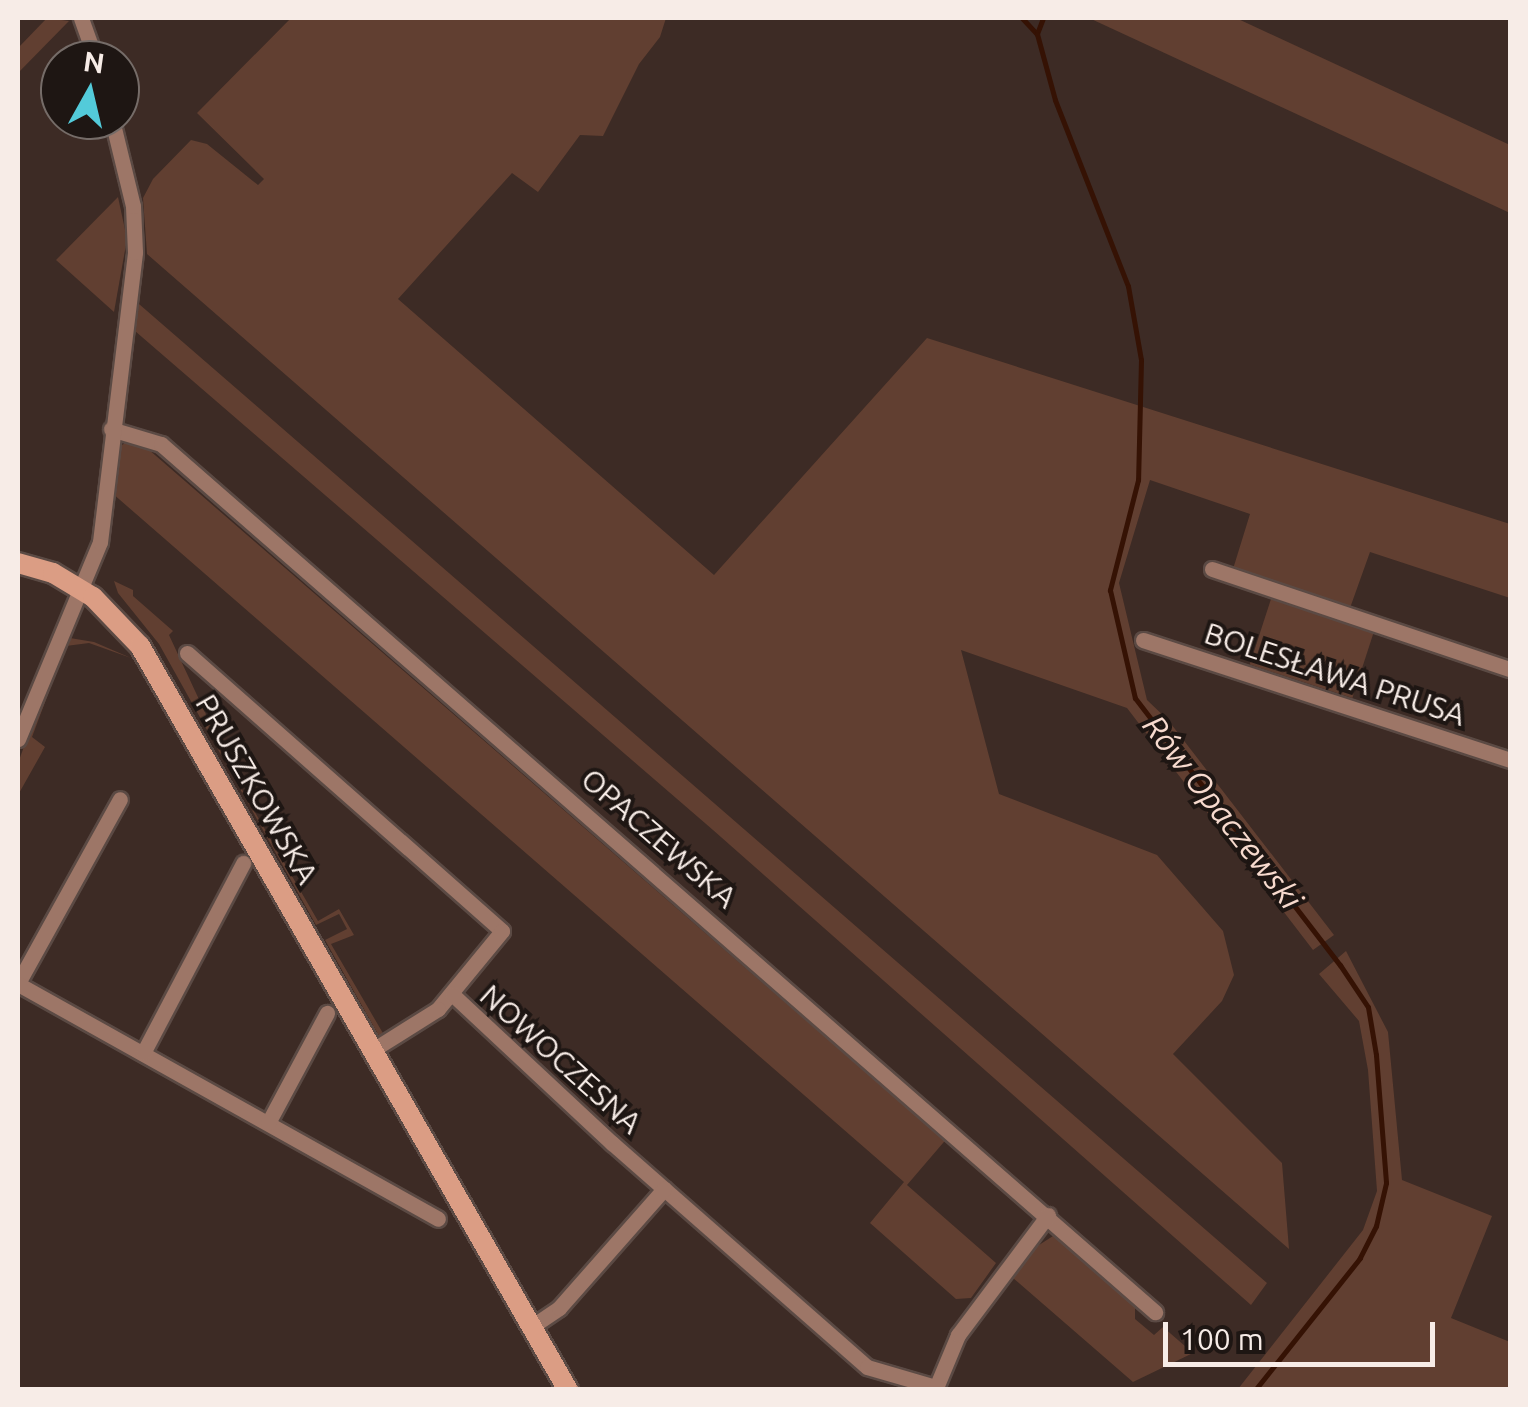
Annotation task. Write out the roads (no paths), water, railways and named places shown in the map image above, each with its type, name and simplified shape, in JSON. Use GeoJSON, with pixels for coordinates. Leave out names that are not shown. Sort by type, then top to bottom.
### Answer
{"type":"FeatureCollection","features":[{"type":"Feature","properties":{"kind":"street"},"geometry":{"type":"LineString","coordinates":[[18,739],[56,638],[100,542],[135,252],[128,184],[117,140]]}},
{"type":"Feature","properties":{"kind":"street","name":"OPACZEWSKA"},"geometry":{"type":"LineString","coordinates":[[111,429],[161,444],[1155,1312]]}},
{"type":"Feature","properties":{"kind":"street","name":"PRUSZKOWSKA"},"geometry":{"type":"LineString","coordinates":[[18,563],[53,573],[81,588],[110,610],[140,646],[568,1390]]}},
{"type":"Feature","properties":{"kind":"street"},"geometry":{"type":"LineString","coordinates":[[1212,569],[1510,669]]}},
{"type":"Feature","properties":{"kind":"street","name":"BOLESŁAWA PRUSA"},"geometry":{"type":"LineString","coordinates":[[1143,640],[1510,760]]}},
{"type":"Feature","properties":{"kind":"street","name":"NOWOCZESNA"},"geometry":{"type":"LineString","coordinates":[[187,654],[500,926],[499,940],[452,994],[465,1011],[867,1367],[935,1388]]}},
{"type":"Feature","properties":{"kind":"street"},"geometry":{"type":"LineString","coordinates":[[120,799],[18,984],[438,1219]]}},
{"type":"Feature","properties":{"kind":"street"},"geometry":{"type":"LineString","coordinates":[[143,1053],[243,863]]}},
{"type":"Feature","properties":{"kind":"street"},"geometry":{"type":"LineString","coordinates":[[371,1051],[433,1014],[452,994]]}},
{"type":"Feature","properties":{"kind":"street"},"geometry":{"type":"LineString","coordinates":[[268,1123],[328,1013]]}},
{"type":"Feature","properties":{"kind":"street"},"geometry":{"type":"LineString","coordinates":[[531,1326],[560,1308],[664,1190]]}},
{"type":"Feature","properties":{"kind":"street"},"geometry":{"type":"LineString","coordinates":[[935,1388],[958,1335],[1048,1215]]}},
{"type":"Feature","properties":{"kind":"waterway"},"geometry":{"type":"LineString","coordinates":[[1022,18],[1037,34]]}},
{"type":"Feature","properties":{"kind":"waterway","name":"Rów Opaczewski"},"geometry":{"type":"LineString","coordinates":[[1043,18],[1037,34],[1055,100],[1128,286],[1141,360],[1138,480],[1110,590],[1135,698],[1340,965],[1368,1007],[1376,1055],[1386,1183],[1376,1226],[1360,1258],[1255,1390]]}}]}
